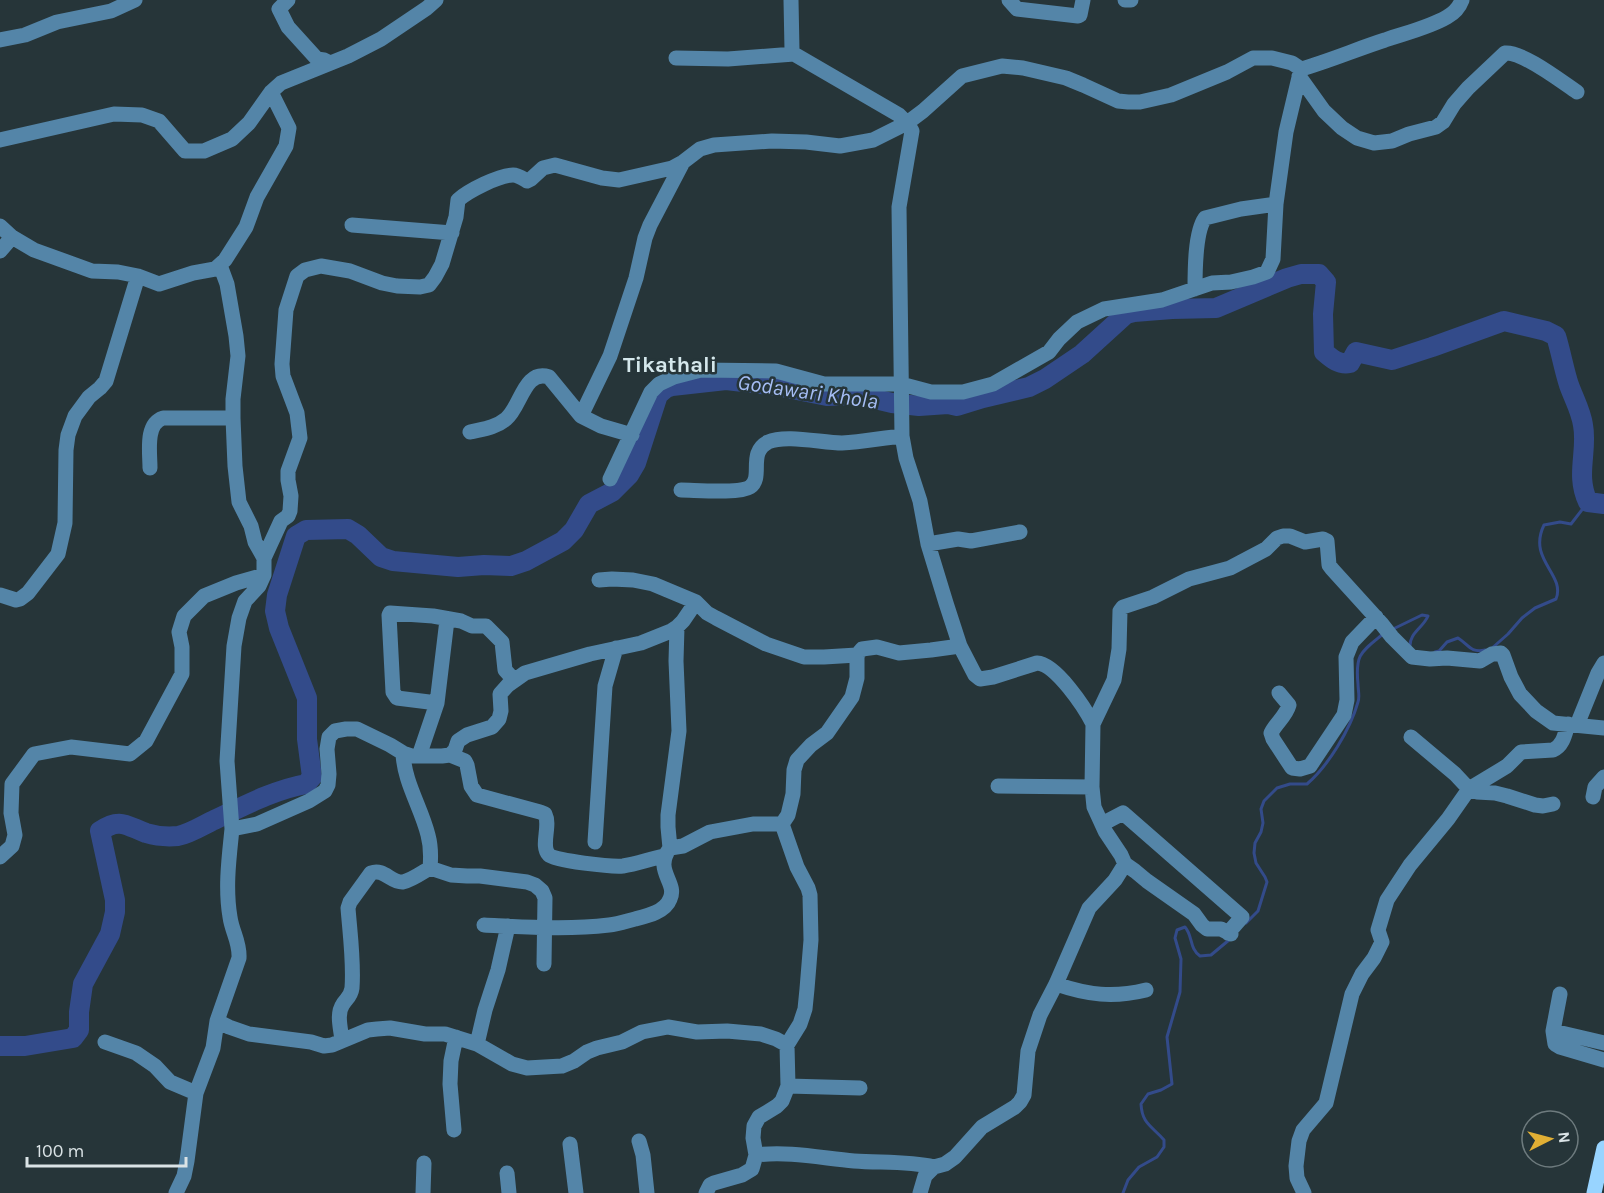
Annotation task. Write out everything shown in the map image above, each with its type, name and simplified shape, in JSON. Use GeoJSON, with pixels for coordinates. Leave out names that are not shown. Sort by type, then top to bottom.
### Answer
{"type":"FeatureCollection","features":[{"type":"Feature","properties":{"kind":"main road"},"geometry":{"type":"LineString","coordinates":[[1594,1193],[1604,1148]]}},
{"type":"Feature","properties":{"kind":"street"},"geometry":{"type":"LineString","coordinates":[[0,40],[25,35],[57,22],[111,11],[135,0]]}},
{"type":"Feature","properties":{"kind":"street"},"geometry":{"type":"LineString","coordinates":[[288,0],[279,9],[288,27],[317,59],[330,63]]}},
{"type":"Feature","properties":{"kind":"street"},"geometry":{"type":"LineString","coordinates":[[0,140],[114,114],[142,115],[159,121],[185,151],[204,152],[232,139],[249,123],[271,92],[281,83],[381,39],[436,0]]}},
{"type":"Feature","properties":{"kind":"street"},"geometry":{"type":"LineString","coordinates":[[791,0],[794,54]]}},
{"type":"Feature","properties":{"kind":"street"},"geometry":{"type":"LineString","coordinates":[[1009,0],[1017,9],[1078,16],[1083,0]]}},
{"type":"Feature","properties":{"kind":"street"},"geometry":{"type":"LineString","coordinates":[[1125,0],[1131,0]]}},
{"type":"Feature","properties":{"kind":"street"},"geometry":{"type":"LineString","coordinates":[[1300,73],[1362,47],[1435,23],[1458,8],[1462,0]]}},
{"type":"Feature","properties":{"kind":"street"},"geometry":{"type":"LineString","coordinates":[[176,1193],[184,1176],[187,1161],[196,1093],[213,1048],[217,1021],[240,949],[230,920],[227,879],[232,828],[227,761],[234,646],[245,601],[259,586],[264,575],[264,558],[281,521],[288,516],[290,511],[288,471],[300,438],[297,412],[283,376],[282,364],[286,310],[297,276],[304,270],[321,266],[397,286],[426,286],[435,278],[442,264],[456,218],[458,200],[490,182],[516,175],[527,180],[531,179],[543,168],[555,165],[602,178],[620,180],[672,168],[700,149],[740,142],[783,141],[840,146],[873,140],[907,123],[962,76],[1002,66],[1023,68],[1065,78],[1118,101],[1140,102],[1171,95],[1227,72],[1253,58],[1272,58],[1292,63],[1324,111],[1342,128],[1357,138],[1374,143],[1392,141],[1436,127],[1443,122],[1454,104],[1468,88],[1505,53],[1510,52],[1526,59],[1576,92]]}},
{"type":"Feature","properties":{"kind":"street"},"geometry":{"type":"LineString","coordinates":[[676,58],[728,59],[794,54],[899,115],[912,131],[898,207],[902,432],[906,458],[920,501],[928,544],[960,646],[975,675],[980,679],[1037,663],[1044,664],[1058,675],[1087,712],[1093,724],[1094,807],[1105,831],[1125,864],[1194,914],[1202,926],[1207,929],[1221,929],[1229,933],[1242,917],[1123,813],[1102,824]]}},
{"type":"Feature","properties":{"kind":"street"},"geometry":{"type":"LineString","coordinates":[[610,478],[651,392],[659,384],[674,377],[701,370],[776,371],[824,384],[931,392],[963,392],[993,384],[1049,352],[1077,322],[1104,309],[1162,300],[1212,283],[1231,282],[1267,272],[1274,259],[1276,204],[1286,132],[1300,73]]}},
{"type":"Feature","properties":{"kind":"street"},"geometry":{"type":"LineString","coordinates":[[0,251],[6,231],[34,250],[92,271],[118,272],[159,284],[193,273],[215,269],[225,260],[246,227],[257,197],[286,146],[289,128],[271,92]]}},
{"type":"Feature","properties":{"kind":"street"},"geometry":{"type":"LineString","coordinates":[[581,416],[610,356],[636,278],[648,231],[683,162]]}},
{"type":"Feature","properties":{"kind":"street"},"geometry":{"type":"LineString","coordinates":[[1195,289],[1195,264],[1201,224],[1206,218],[1241,209],[1276,204]]}},
{"type":"Feature","properties":{"kind":"street"},"geometry":{"type":"LineString","coordinates":[[352,225],[452,233]]}},
{"type":"Feature","properties":{"kind":"street"},"geometry":{"type":"LineString","coordinates":[[220,265],[227,284],[238,356],[233,418],[239,502],[264,558]]}},
{"type":"Feature","properties":{"kind":"street"},"geometry":{"type":"LineString","coordinates":[[0,595],[20,599],[28,593],[58,554],[65,523],[68,435],[75,416],[89,397],[106,381],[138,276]]}},
{"type":"Feature","properties":{"kind":"street"},"geometry":{"type":"LineString","coordinates":[[470,432],[496,426],[507,418],[515,409],[527,384],[535,377],[543,375],[549,377],[581,416],[601,426],[632,435]]}},
{"type":"Feature","properties":{"kind":"street"},"geometry":{"type":"LineString","coordinates":[[150,468],[151,431],[158,420],[164,418],[233,418]]}},
{"type":"Feature","properties":{"kind":"street"},"geometry":{"type":"LineString","coordinates":[[681,490],[748,488],[753,483],[759,450],[769,442],[783,439],[842,443],[902,432]]}},
{"type":"Feature","properties":{"kind":"street"},"geometry":{"type":"LineString","coordinates":[[928,544],[958,539],[971,541],[1020,532]]}},
{"type":"Feature","properties":{"kind":"street"},"geometry":{"type":"LineString","coordinates":[[1093,724],[1114,680],[1119,649],[1118,618],[1123,607],[1153,597],[1189,579],[1230,568],[1266,549],[1277,538],[1290,536],[1305,542],[1323,539],[1327,541],[1329,565],[1412,657],[1480,662],[1492,654],[1501,652],[1520,694],[1536,711],[1553,723],[1604,728]]}},
{"type":"Feature","properties":{"kind":"street"},"geometry":{"type":"LineString","coordinates":[[0,857],[12,846],[15,835],[11,813],[12,784],[34,754],[71,747],[130,754],[146,741],[182,674],[182,647],[179,632],[184,616],[204,596],[264,575]]}},
{"type":"Feature","properties":{"kind":"street"},"geometry":{"type":"LineString","coordinates":[[599,580],[622,579],[653,584],[696,602],[707,613],[766,644],[804,657],[857,655]]}},
{"type":"Feature","properties":{"kind":"street"},"geometry":{"type":"LineString","coordinates":[[232,828],[257,824],[309,801],[325,791],[329,774],[327,748],[329,737],[335,731],[357,729],[402,753],[419,756],[450,754],[455,750],[458,741],[467,735],[492,728],[499,719],[501,711],[500,694],[525,673],[641,643],[677,627],[696,602]]}},
{"type":"Feature","properties":{"kind":"street"},"geometry":{"type":"LineString","coordinates":[[437,704],[395,696],[390,613],[433,616],[461,621],[471,626],[486,626],[502,642],[505,670],[514,680]]}},
{"type":"Feature","properties":{"kind":"street"},"geometry":{"type":"LineString","coordinates":[[419,756],[437,704],[447,620]]}},
{"type":"Feature","properties":{"kind":"street"},"geometry":{"type":"LineString","coordinates":[[1279,693],[1289,705],[1288,710],[1271,733],[1273,739],[1292,768],[1300,769],[1310,766],[1344,715],[1347,700],[1346,657],[1352,642],[1378,620]]}},
{"type":"Feature","properties":{"kind":"street"},"geometry":{"type":"LineString","coordinates":[[484,925],[545,928],[610,925],[652,915],[664,908],[670,901],[672,893],[663,862],[667,852],[668,815],[679,731],[677,627]]}},
{"type":"Feature","properties":{"kind":"street"},"geometry":{"type":"LineString","coordinates":[[782,824],[788,815],[793,794],[794,770],[797,760],[827,733],[852,697],[857,678],[857,655],[862,649],[877,647],[899,653],[960,646]]}},
{"type":"Feature","properties":{"kind":"street"},"geometry":{"type":"LineString","coordinates":[[595,842],[605,686],[616,648]]}},
{"type":"Feature","properties":{"kind":"street"},"geometry":{"type":"LineString","coordinates":[[1304,1193],[1297,1178],[1299,1141],[1303,1130],[1326,1102],[1352,994],[1382,942],[1378,930],[1387,900],[1410,865],[1448,819],[1469,789],[1507,766],[1521,752],[1554,750],[1562,744],[1604,663]]}},
{"type":"Feature","properties":{"kind":"street"},"geometry":{"type":"LineString","coordinates":[[1410,737],[1455,774],[1469,789],[1507,796],[1535,805],[1553,804]]}},
{"type":"Feature","properties":{"kind":"street"},"geometry":{"type":"LineString","coordinates":[[402,753],[405,774],[428,834],[431,852],[430,868]]}},
{"type":"Feature","properties":{"kind":"street"},"geometry":{"type":"LineString","coordinates":[[450,754],[465,761],[471,786],[477,795],[545,814],[548,824],[546,849],[548,855],[554,858],[621,866],[683,846],[710,832],[753,824],[782,824]]}},
{"type":"Feature","properties":{"kind":"street"},"geometry":{"type":"LineString","coordinates":[[1593,797],[1595,787],[1604,777]]}},
{"type":"Feature","properties":{"kind":"street"},"geometry":{"type":"LineString","coordinates":[[998,786],[1092,787]]}},
{"type":"Feature","properties":{"kind":"street"},"geometry":{"type":"LineString","coordinates":[[706,1193],[714,1183],[742,1175],[753,1166],[756,1155],[753,1138],[754,1126],[759,1117],[782,1101],[788,1086],[787,1045],[800,1024],[805,1009],[811,910],[808,888],[797,867],[782,824]]}},
{"type":"Feature","properties":{"kind":"street"},"geometry":{"type":"LineString","coordinates":[[756,1155],[791,1153],[878,1163],[916,1163],[934,1167],[945,1164],[955,1157],[982,1127],[1020,1102],[1024,1095],[1028,1051],[1040,1015],[1089,908],[1115,880],[1125,864]]}},
{"type":"Feature","properties":{"kind":"street"},"geometry":{"type":"LineString","coordinates":[[342,1041],[339,1017],[343,1004],[352,991],[348,908],[371,873],[376,871],[400,882],[430,868],[451,874],[527,882],[535,885],[542,891],[545,898],[544,964]]}},
{"type":"Feature","properties":{"kind":"street"},"geometry":{"type":"LineString","coordinates":[[477,1044],[508,926]]}},
{"type":"Feature","properties":{"kind":"street"},"geometry":{"type":"LineString","coordinates":[[1056,984],[1090,994],[1117,996],[1146,990]]}},
{"type":"Feature","properties":{"kind":"street"},"geometry":{"type":"LineString","coordinates":[[1560,994],[1554,1031],[1555,1044],[1604,1060]]}},
{"type":"Feature","properties":{"kind":"street"},"geometry":{"type":"LineString","coordinates":[[217,1021],[249,1034],[311,1042],[324,1046],[368,1030],[390,1028],[425,1034],[445,1034],[477,1044],[512,1064],[527,1068],[562,1066],[597,1048],[622,1042],[642,1032],[668,1028],[697,1032],[727,1031],[761,1034],[787,1045]]}},
{"type":"Feature","properties":{"kind":"street"},"geometry":{"type":"LineString","coordinates":[[1554,1031],[1604,1043]]}},
{"type":"Feature","properties":{"kind":"street"},"geometry":{"type":"LineString","coordinates":[[454,1130],[450,1084],[451,1061],[456,1037]]}},
{"type":"Feature","properties":{"kind":"street"},"geometry":{"type":"LineString","coordinates":[[105,1042],[136,1053],[155,1066],[170,1082],[196,1093]]}},
{"type":"Feature","properties":{"kind":"street"},"geometry":{"type":"LineString","coordinates":[[788,1086],[860,1088]]}},
{"type":"Feature","properties":{"kind":"street"},"geometry":{"type":"LineString","coordinates":[[639,1141],[648,1193]]}},
{"type":"Feature","properties":{"kind":"street"},"geometry":{"type":"LineString","coordinates":[[570,1144],[576,1193]]}},
{"type":"Feature","properties":{"kind":"street"},"geometry":{"type":"LineString","coordinates":[[423,1193],[424,1163]]}},
{"type":"Feature","properties":{"kind":"street"},"geometry":{"type":"LineString","coordinates":[[920,1193],[925,1176],[934,1167]]}},
{"type":"Feature","properties":{"kind":"street"},"geometry":{"type":"LineString","coordinates":[[507,1173],[509,1193]]}},
{"type":"Feature","properties":{"kind":"waterway","name":"Godawari Khola"},"geometry":{"type":"LineString","coordinates":[[0,1046],[25,1046],[73,1038],[79,1030],[83,984],[110,934],[115,912],[115,900],[100,831],[113,824],[123,824],[154,835],[182,835],[282,790],[306,784],[312,777],[307,739],[307,698],[279,628],[275,611],[277,595],[296,536],[306,530],[348,529],[358,535],[381,557],[393,561],[458,567],[511,566],[526,561],[563,541],[574,530],[589,504],[612,492],[629,475],[636,463],[658,395],[666,388],[726,380],[777,386],[827,396],[858,395],[892,403],[957,406],[1029,387],[1045,379],[1082,354],[1126,314],[1172,309],[1216,308],[1287,278],[1301,274],[1319,274],[1326,282],[1323,314],[1324,352],[1339,362],[1350,363],[1356,352],[1392,360],[1504,321],[1546,331],[1556,336],[1567,379],[1583,425],[1582,482],[1584,492],[1588,502],[1604,504]]}},
{"type":"Feature","properties":{"kind":"waterway"},"geometry":{"type":"LineString","coordinates":[[1491,649],[1522,618],[1535,608],[1556,599],[1558,590],[1556,582],[1543,557],[1540,537],[1544,525],[1560,522],[1571,524],[1588,502]]}},
{"type":"Feature","properties":{"kind":"waterway"},"geometry":{"type":"LineString","coordinates":[[1391,630],[1422,615],[1428,616],[1414,634],[1410,647]]}},
{"type":"Feature","properties":{"kind":"waterway"},"geometry":{"type":"LineString","coordinates":[[1246,923],[1258,911],[1267,882],[1256,863],[1254,853],[1255,843],[1263,823],[1261,809],[1264,801],[1277,788],[1290,784],[1307,784],[1330,758],[1350,724],[1359,700],[1357,674],[1361,654],[1383,634]]}},
{"type":"Feature","properties":{"kind":"waterway"},"geometry":{"type":"LineString","coordinates":[[1435,652],[1447,642],[1458,638],[1473,649],[1485,650]]}},
{"type":"Feature","properties":{"kind":"waterway"},"geometry":{"type":"LineString","coordinates":[[1123,1193],[1128,1180],[1139,1167],[1157,1157],[1164,1147],[1164,1140],[1143,1116],[1141,1104],[1148,1094],[1172,1084],[1167,1037],[1180,992],[1181,959],[1175,938],[1177,930],[1185,927],[1194,949],[1200,956],[1211,955],[1229,940]]}},
{"type":"Feature","properties":{"kind":"district","name":"Tikathali"},"geometry":{"type":"Point","coordinates":[670,364]}}]}
